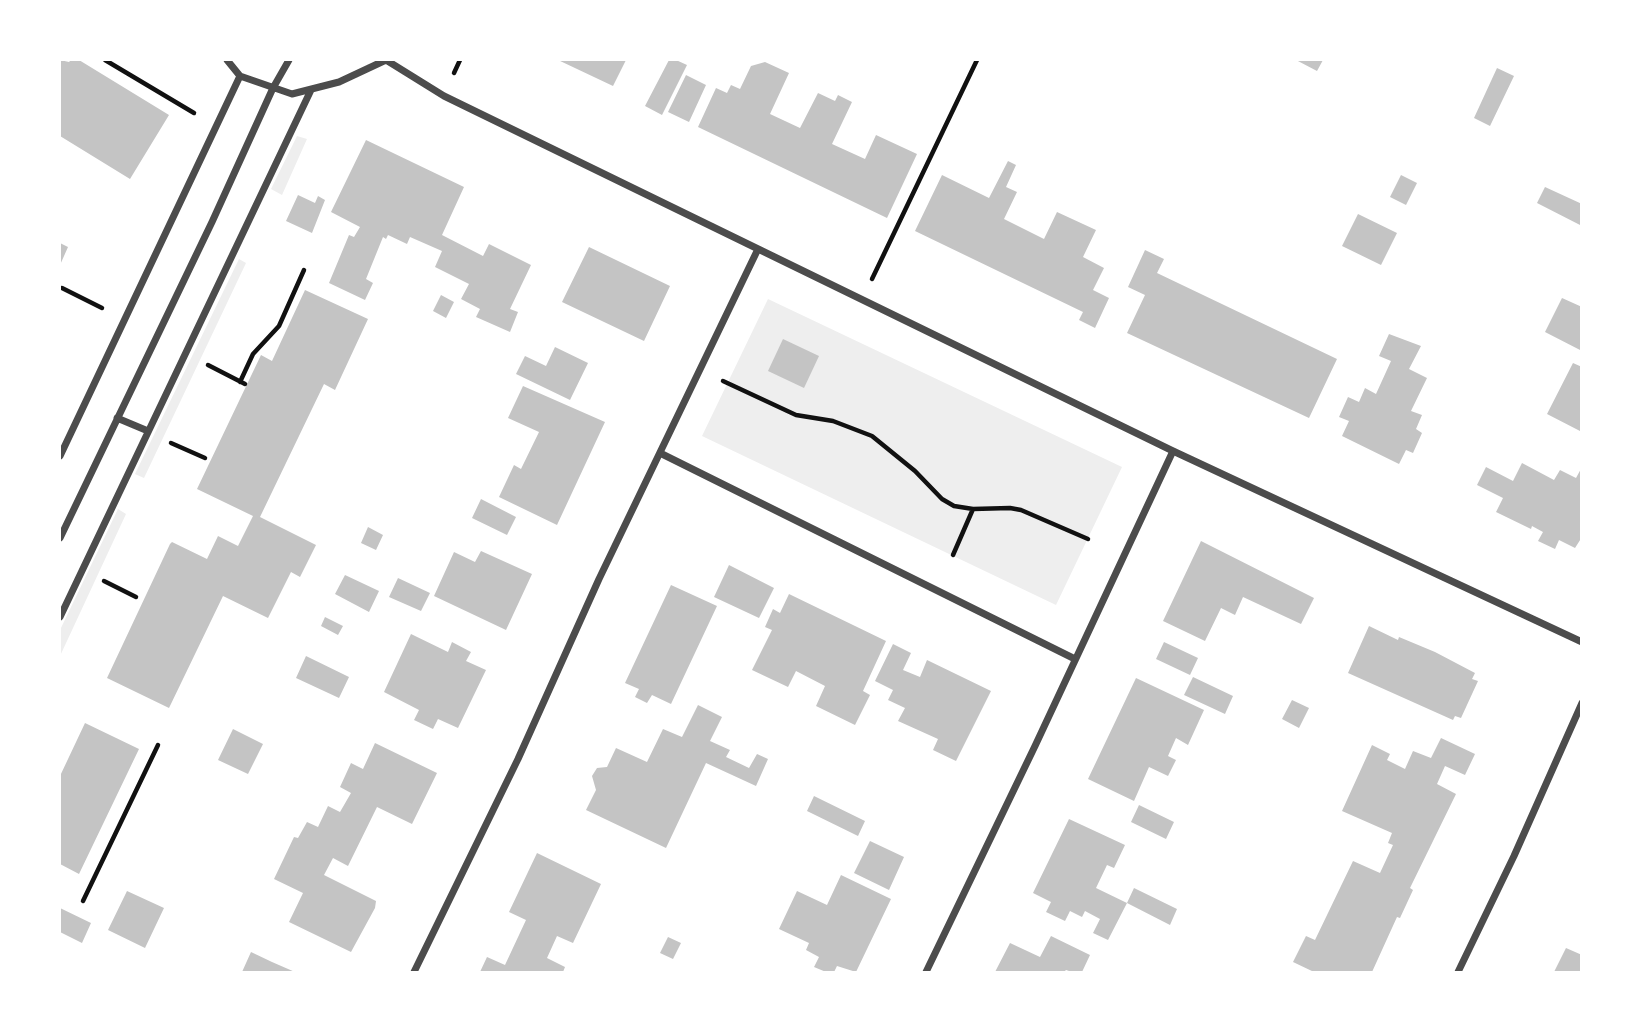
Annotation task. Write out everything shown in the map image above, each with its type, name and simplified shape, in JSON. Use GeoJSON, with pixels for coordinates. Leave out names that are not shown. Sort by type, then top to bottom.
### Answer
{"type":"FeatureCollection","features":[{"type":"Feature","properties":{"kind":"street"},"geometry":{"type":"LineString","coordinates":[[227,60],[240,76],[292,94],[339,82],[386,60],[444,96],[758,249],[1173,451],[1581,642]]}},
{"type":"Feature","properties":{"kind":"street"},"geometry":{"type":"LineString","coordinates":[[60,538],[212,222],[273,88],[289,60]]}},
{"type":"Feature","properties":{"kind":"street"},"geometry":{"type":"LineString","coordinates":[[60,456],[240,76]]}},
{"type":"Feature","properties":{"kind":"street"},"geometry":{"type":"LineString","coordinates":[[60,617],[311,90]]}},
{"type":"Feature","properties":{"kind":"street"},"geometry":{"type":"LineString","coordinates":[[414,972],[518,759],[599,579],[758,249]]}},
{"type":"Feature","properties":{"kind":"street"},"geometry":{"type":"LineString","coordinates":[[117,418],[148,431]]}},
{"type":"Feature","properties":{"kind":"street"},"geometry":{"type":"LineString","coordinates":[[926,972],[1173,451]]}},
{"type":"Feature","properties":{"kind":"street"},"geometry":{"type":"LineString","coordinates":[[660,453],[1075,659]]}},
{"type":"Feature","properties":{"kind":"street"},"geometry":{"type":"LineString","coordinates":[[1458,972],[1514,856],[1581,703]]}},
{"type":"Feature","properties":{"kind":"path"},"geometry":{"type":"LineString","coordinates":[[105,60],[216,126]]}},
{"type":"Feature","properties":{"kind":"path"},"geometry":{"type":"LineString","coordinates":[[863,298],[977,60]]}},
{"type":"Feature","properties":{"kind":"path"},"geometry":{"type":"LineString","coordinates":[[121,81],[126,72]]}},
{"type":"Feature","properties":{"kind":"path"},"geometry":{"type":"LineString","coordinates":[[207,364],[242,383],[253,354],[279,326],[304,270]]}},
{"type":"Feature","properties":{"kind":"path"},"geometry":{"type":"LineString","coordinates":[[62,288],[125,319]]}},
{"type":"Feature","properties":{"kind":"path"},"geometry":{"type":"LineString","coordinates":[[700,370],[796,415],[833,421],[872,436],[915,471],[942,499],[954,506],[1021,510],[1088,539]]}},
{"type":"Feature","properties":{"kind":"path"},"geometry":{"type":"LineString","coordinates":[[170,442],[205,458]]}},
{"type":"Feature","properties":{"kind":"path"},"geometry":{"type":"LineString","coordinates":[[953,555],[973,509]]}},
{"type":"Feature","properties":{"kind":"path"},"geometry":{"type":"LineString","coordinates":[[104,581],[136,597]]}},
{"type":"Feature","properties":{"kind":"path"},"geometry":{"type":"LineString","coordinates":[[83,901],[158,745]]}},
{"type":"Feature","properties":{"kind":"shaded area"},"geometry":{"type":"Polygon","coordinates":[[[297,136],[307,139],[282,195],[271,189],[297,136]]]}},
{"type":"Feature","properties":{"kind":"shaded area"},"geometry":{"type":"Polygon","coordinates":[[[239,259],[246,263],[144,478],[135,474],[239,259]]]}},
{"type":"Feature","properties":{"kind":"shaded area"},"geometry":{"type":"Polygon","coordinates":[[[768,299],[1122,467],[1056,605],[702,436],[768,299]]]}},
{"type":"Feature","properties":{"kind":"shaded area"},"geometry":{"type":"Polygon","coordinates":[[[118,509],[126,514],[60,656],[60,630],[118,509]]]}},
{"type":"Feature","properties":{"kind":"building"},"geometry":{"type":"Polygon","coordinates":[[[60,60],[79,60],[169,115],[130,179],[60,136],[60,60]]]}},
{"type":"Feature","properties":{"kind":"building"},"geometry":{"type":"Polygon","coordinates":[[[558,60],[626,60],[613,86],[558,60]]]}},
{"type":"Feature","properties":{"kind":"building"},"geometry":{"type":"Polygon","coordinates":[[[669,60],[687,65],[662,115],[645,106],[669,60]]]}},
{"type":"Feature","properties":{"kind":"building"},"geometry":{"type":"Polygon","coordinates":[[[1296,60],[1323,60],[1317,71],[1296,60]]]}},
{"type":"Feature","properties":{"kind":"building"},"geometry":{"type":"Polygon","coordinates":[[[765,62],[789,73],[770,114],[800,128],[818,93],[835,101],[838,95],[852,102],[832,144],[865,159],[876,135],[917,154],[887,218],[698,127],[716,88],[727,93],[731,85],[740,89],[751,66],[765,62]]]}},
{"type":"Feature","properties":{"kind":"building"},"geometry":{"type":"Polygon","coordinates":[[[1497,68],[1514,76],[1490,126],[1474,118],[1497,68]]]}},
{"type":"Feature","properties":{"kind":"building"},"geometry":{"type":"Polygon","coordinates":[[[686,75],[706,85],[689,122],[668,112],[686,75]]]}},
{"type":"Feature","properties":{"kind":"building"},"geometry":{"type":"Polygon","coordinates":[[[366,140],[464,187],[442,235],[483,256],[489,244],[531,265],[510,309],[518,312],[510,332],[476,317],[480,309],[461,299],[469,284],[435,267],[442,251],[410,237],[407,244],[388,235],[386,239],[383,237],[366,279],[373,283],[365,300],[329,283],[349,235],[354,237],[360,227],[331,212],[366,140]]]}},
{"type":"Feature","properties":{"kind":"building"},"geometry":{"type":"Polygon","coordinates":[[[1008,161],[1016,165],[1006,187],[1017,192],[1004,219],[1044,239],[1057,212],[1096,230],[1083,257],[1104,268],[1093,290],[1109,298],[1095,328],[1079,320],[1083,312],[915,231],[942,175],[989,198],[1008,161]]]}},
{"type":"Feature","properties":{"kind":"building"},"geometry":{"type":"Polygon","coordinates":[[[1401,175],[1417,183],[1406,205],[1390,197],[1401,175]]]}},
{"type":"Feature","properties":{"kind":"building"},"geometry":{"type":"Polygon","coordinates":[[[1545,187],[1582,204],[1582,226],[1537,203],[1545,187]]]}},
{"type":"Feature","properties":{"kind":"building"},"geometry":{"type":"Polygon","coordinates":[[[298,195],[315,203],[318,196],[325,200],[312,233],[286,221],[298,195]]]}},
{"type":"Feature","properties":{"kind":"building"},"geometry":{"type":"Polygon","coordinates":[[[1358,214],[1397,233],[1381,265],[1342,246],[1358,214]]]}},
{"type":"Feature","properties":{"kind":"building"},"geometry":{"type":"Polygon","coordinates":[[[60,243],[68,247],[60,265],[60,243]]]}},
{"type":"Feature","properties":{"kind":"building"},"geometry":{"type":"Polygon","coordinates":[[[589,247],[670,286],[644,341],[562,302],[589,247]]]}},
{"type":"Feature","properties":{"kind":"building"},"geometry":{"type":"Polygon","coordinates":[[[1145,250],[1164,259],[1157,273],[1337,359],[1309,418],[1127,333],[1145,295],[1128,287],[1145,250]]]}},
{"type":"Feature","properties":{"kind":"building"},"geometry":{"type":"Polygon","coordinates":[[[305,290],[368,319],[335,390],[324,384],[260,517],[316,545],[300,577],[291,572],[268,618],[223,596],[169,708],[107,678],[170,544],[172,542],[207,559],[218,536],[238,546],[253,516],[197,489],[261,355],[272,361],[305,290]]]}},
{"type":"Feature","properties":{"kind":"building"},"geometry":{"type":"Polygon","coordinates":[[[441,295],[454,302],[446,318],[433,311],[441,295]]]}},
{"type":"Feature","properties":{"kind":"building"},"geometry":{"type":"Polygon","coordinates":[[[1562,298],[1582,307],[1582,351],[1545,332],[1562,298]]]}},
{"type":"Feature","properties":{"kind":"building"},"geometry":{"type":"Polygon","coordinates":[[[1389,334],[1421,346],[1409,369],[1427,378],[1411,411],[1422,415],[1416,429],[1422,433],[1413,453],[1406,450],[1399,464],[1342,436],[1349,421],[1339,417],[1348,397],[1359,402],[1365,388],[1376,394],[1391,361],[1379,356],[1389,334]]]}},
{"type":"Feature","properties":{"kind":"building"},"geometry":{"type":"Polygon","coordinates":[[[783,339],[819,356],[804,388],[768,371],[783,339]]]}},
{"type":"Feature","properties":{"kind":"building"},"geometry":{"type":"Polygon","coordinates":[[[555,347],[588,363],[570,400],[516,374],[525,356],[546,366],[555,347]]]}},
{"type":"Feature","properties":{"kind":"building"},"geometry":{"type":"Polygon","coordinates":[[[1573,363],[1582,367],[1580,431],[1547,414],[1573,363]]]}},
{"type":"Feature","properties":{"kind":"building"},"geometry":{"type":"Polygon","coordinates":[[[523,386],[605,422],[557,525],[499,497],[514,465],[521,469],[539,432],[508,418],[523,386]]]}},
{"type":"Feature","properties":{"kind":"building"},"geometry":{"type":"Polygon","coordinates":[[[1522,463],[1554,480],[1560,470],[1576,478],[1582,467],[1582,537],[1575,548],[1559,540],[1555,549],[1538,541],[1543,532],[1496,512],[1503,498],[1477,485],[1486,467],[1513,481],[1522,463]]]}},
{"type":"Feature","properties":{"kind":"building"},"geometry":{"type":"Polygon","coordinates":[[[481,499],[516,517],[507,535],[472,518],[481,499]]]}},
{"type":"Feature","properties":{"kind":"building"},"geometry":{"type":"Polygon","coordinates":[[[368,527],[383,535],[376,550],[361,543],[368,527]]]}},
{"type":"Feature","properties":{"kind":"building"},"geometry":{"type":"Polygon","coordinates":[[[1201,541],[1314,598],[1301,624],[1243,597],[1235,615],[1221,608],[1205,641],[1163,621],[1201,541]]]}},
{"type":"Feature","properties":{"kind":"building"},"geometry":{"type":"Polygon","coordinates":[[[481,551],[532,574],[506,630],[434,596],[454,552],[475,562],[481,551]]]}},
{"type":"Feature","properties":{"kind":"building"},"geometry":{"type":"Polygon","coordinates":[[[729,565],[774,588],[759,618],[714,597],[729,565]]]}},
{"type":"Feature","properties":{"kind":"building"},"geometry":{"type":"Polygon","coordinates":[[[345,575],[379,591],[369,612],[335,594],[345,575]]]}},
{"type":"Feature","properties":{"kind":"building"},"geometry":{"type":"Polygon","coordinates":[[[398,578],[430,593],[421,611],[389,597],[398,578]]]}},
{"type":"Feature","properties":{"kind":"building"},"geometry":{"type":"Polygon","coordinates":[[[671,585],[717,606],[671,704],[652,695],[647,703],[635,697],[639,689],[625,683],[671,585]]]}},
{"type":"Feature","properties":{"kind":"building"},"geometry":{"type":"Polygon","coordinates":[[[789,594],[886,641],[863,691],[870,695],[855,725],[816,706],[825,686],[796,671],[788,687],[752,670],[772,630],[765,627],[773,609],[780,613],[789,594]]]}},
{"type":"Feature","properties":{"kind":"building"},"geometry":{"type":"Polygon","coordinates":[[[325,617],[343,626],[338,635],[321,626],[325,617]]]}},
{"type":"Feature","properties":{"kind":"building"},"geometry":{"type":"Polygon","coordinates":[[[1369,626],[1398,640],[1399,637],[1435,652],[1475,673],[1472,679],[1478,681],[1461,718],[1455,716],[1453,720],[1348,673],[1369,626]]]}},
{"type":"Feature","properties":{"kind":"building"},"geometry":{"type":"Polygon","coordinates":[[[411,634],[448,652],[452,642],[471,652],[466,661],[486,670],[458,728],[438,719],[433,729],[414,720],[419,710],[384,692],[411,634]]]}},
{"type":"Feature","properties":{"kind":"building"},"geometry":{"type":"Polygon","coordinates":[[[1164,642],[1198,658],[1190,675],[1156,659],[1164,642]]]}},
{"type":"Feature","properties":{"kind":"building"},"geometry":{"type":"Polygon","coordinates":[[[893,644],[911,653],[903,670],[920,677],[927,660],[991,691],[956,761],[933,750],[938,739],[898,721],[905,708],[888,700],[893,690],[875,681],[893,644]]]}},
{"type":"Feature","properties":{"kind":"building"},"geometry":{"type":"Polygon","coordinates":[[[306,656],[349,677],[339,698],[296,678],[306,656]]]}},
{"type":"Feature","properties":{"kind":"building"},"geometry":{"type":"Polygon","coordinates":[[[1193,677],[1233,696],[1225,714],[1184,695],[1193,677]]]}},
{"type":"Feature","properties":{"kind":"building"},"geometry":{"type":"Polygon","coordinates":[[[1136,678],[1204,710],[1188,745],[1176,738],[1168,756],[1176,760],[1168,776],[1149,767],[1134,801],[1088,779],[1136,678]]]}},
{"type":"Feature","properties":{"kind":"building"},"geometry":{"type":"Polygon","coordinates":[[[1292,700],[1309,708],[1299,728],[1282,719],[1292,700]]]}},
{"type":"Feature","properties":{"kind":"building"},"geometry":{"type":"Polygon","coordinates":[[[698,705],[722,717],[710,741],[730,750],[726,757],[749,768],[757,754],[768,759],[756,786],[706,763],[666,848],[586,810],[596,790],[592,776],[597,768],[607,767],[616,748],[647,762],[663,729],[682,737],[698,705]]]}},
{"type":"Feature","properties":{"kind":"building"},"geometry":{"type":"Polygon","coordinates":[[[85,723],[139,749],[79,874],[60,864],[60,776],[85,723]]]}},
{"type":"Feature","properties":{"kind":"building"},"geometry":{"type":"Polygon","coordinates":[[[233,729],[263,744],[248,774],[218,760],[233,729]]]}},
{"type":"Feature","properties":{"kind":"building"},"geometry":{"type":"Polygon","coordinates":[[[1441,738],[1475,754],[1465,775],[1445,766],[1437,784],[1456,794],[1410,888],[1413,890],[1400,918],[1397,917],[1372,972],[1314,972],[1293,962],[1306,936],[1315,940],[1353,861],[1380,873],[1393,845],[1388,843],[1392,833],[1342,811],[1372,745],[1390,754],[1387,760],[1405,769],[1413,751],[1431,758],[1441,738]]]}},
{"type":"Feature","properties":{"kind":"building"},"geometry":{"type":"Polygon","coordinates":[[[375,743],[437,773],[412,824],[377,807],[348,866],[333,858],[324,875],[376,901],[375,908],[351,952],[289,922],[303,893],[274,879],[294,837],[298,838],[307,822],[318,827],[328,806],[340,812],[351,793],[340,787],[351,763],[363,769],[375,743]]]}},
{"type":"Feature","properties":{"kind":"building"},"geometry":{"type":"Polygon","coordinates":[[[814,796],[865,821],[858,836],[807,811],[814,796]]]}},
{"type":"Feature","properties":{"kind":"building"},"geometry":{"type":"Polygon","coordinates":[[[1139,805],[1174,822],[1166,839],[1131,822],[1139,805]]]}},
{"type":"Feature","properties":{"kind":"building"},"geometry":{"type":"Polygon","coordinates":[[[1069,819],[1125,845],[1114,868],[1107,865],[1096,888],[1127,903],[1108,940],[1093,933],[1100,919],[1085,911],[1082,917],[1070,911],[1065,921],[1046,912],[1051,902],[1033,893],[1069,819]]]}},
{"type":"Feature","properties":{"kind":"building"},"geometry":{"type":"Polygon","coordinates":[[[870,841],[904,857],[889,890],[854,873],[870,841]]]}},
{"type":"Feature","properties":{"kind":"building"},"geometry":{"type":"Polygon","coordinates":[[[537,853],[601,884],[573,943],[557,936],[547,958],[565,967],[563,972],[480,972],[487,957],[505,965],[526,920],[509,912],[537,853]]]}},
{"type":"Feature","properties":{"kind":"building"},"geometry":{"type":"Polygon","coordinates":[[[841,875],[891,899],[856,972],[837,966],[834,972],[826,972],[814,967],[819,957],[806,950],[809,943],[779,929],[797,891],[827,905],[841,875]]]}},
{"type":"Feature","properties":{"kind":"building"},"geometry":{"type":"Polygon","coordinates":[[[1134,888],[1177,909],[1170,925],[1127,903],[1134,888]]]}},
{"type":"Feature","properties":{"kind":"building"},"geometry":{"type":"Polygon","coordinates":[[[127,891],[164,908],[145,948],[108,930],[127,891]]]}},
{"type":"Feature","properties":{"kind":"building"},"geometry":{"type":"Polygon","coordinates":[[[60,908],[91,923],[82,943],[60,932],[60,908]]]}},
{"type":"Feature","properties":{"kind":"building"},"geometry":{"type":"Polygon","coordinates":[[[1051,936],[1090,955],[1082,972],[995,972],[1010,943],[1040,957],[1051,936]]]}},
{"type":"Feature","properties":{"kind":"building"},"geometry":{"type":"Polygon","coordinates":[[[668,937],[681,943],[673,959],[660,953],[668,937]]]}},
{"type":"Feature","properties":{"kind":"building"},"geometry":{"type":"Polygon","coordinates":[[[1566,948],[1582,955],[1582,972],[1554,972],[1566,948]]]}},
{"type":"Feature","properties":{"kind":"building"},"geometry":{"type":"Polygon","coordinates":[[[251,952],[272,962],[295,972],[242,972],[251,952]]]}}]}
